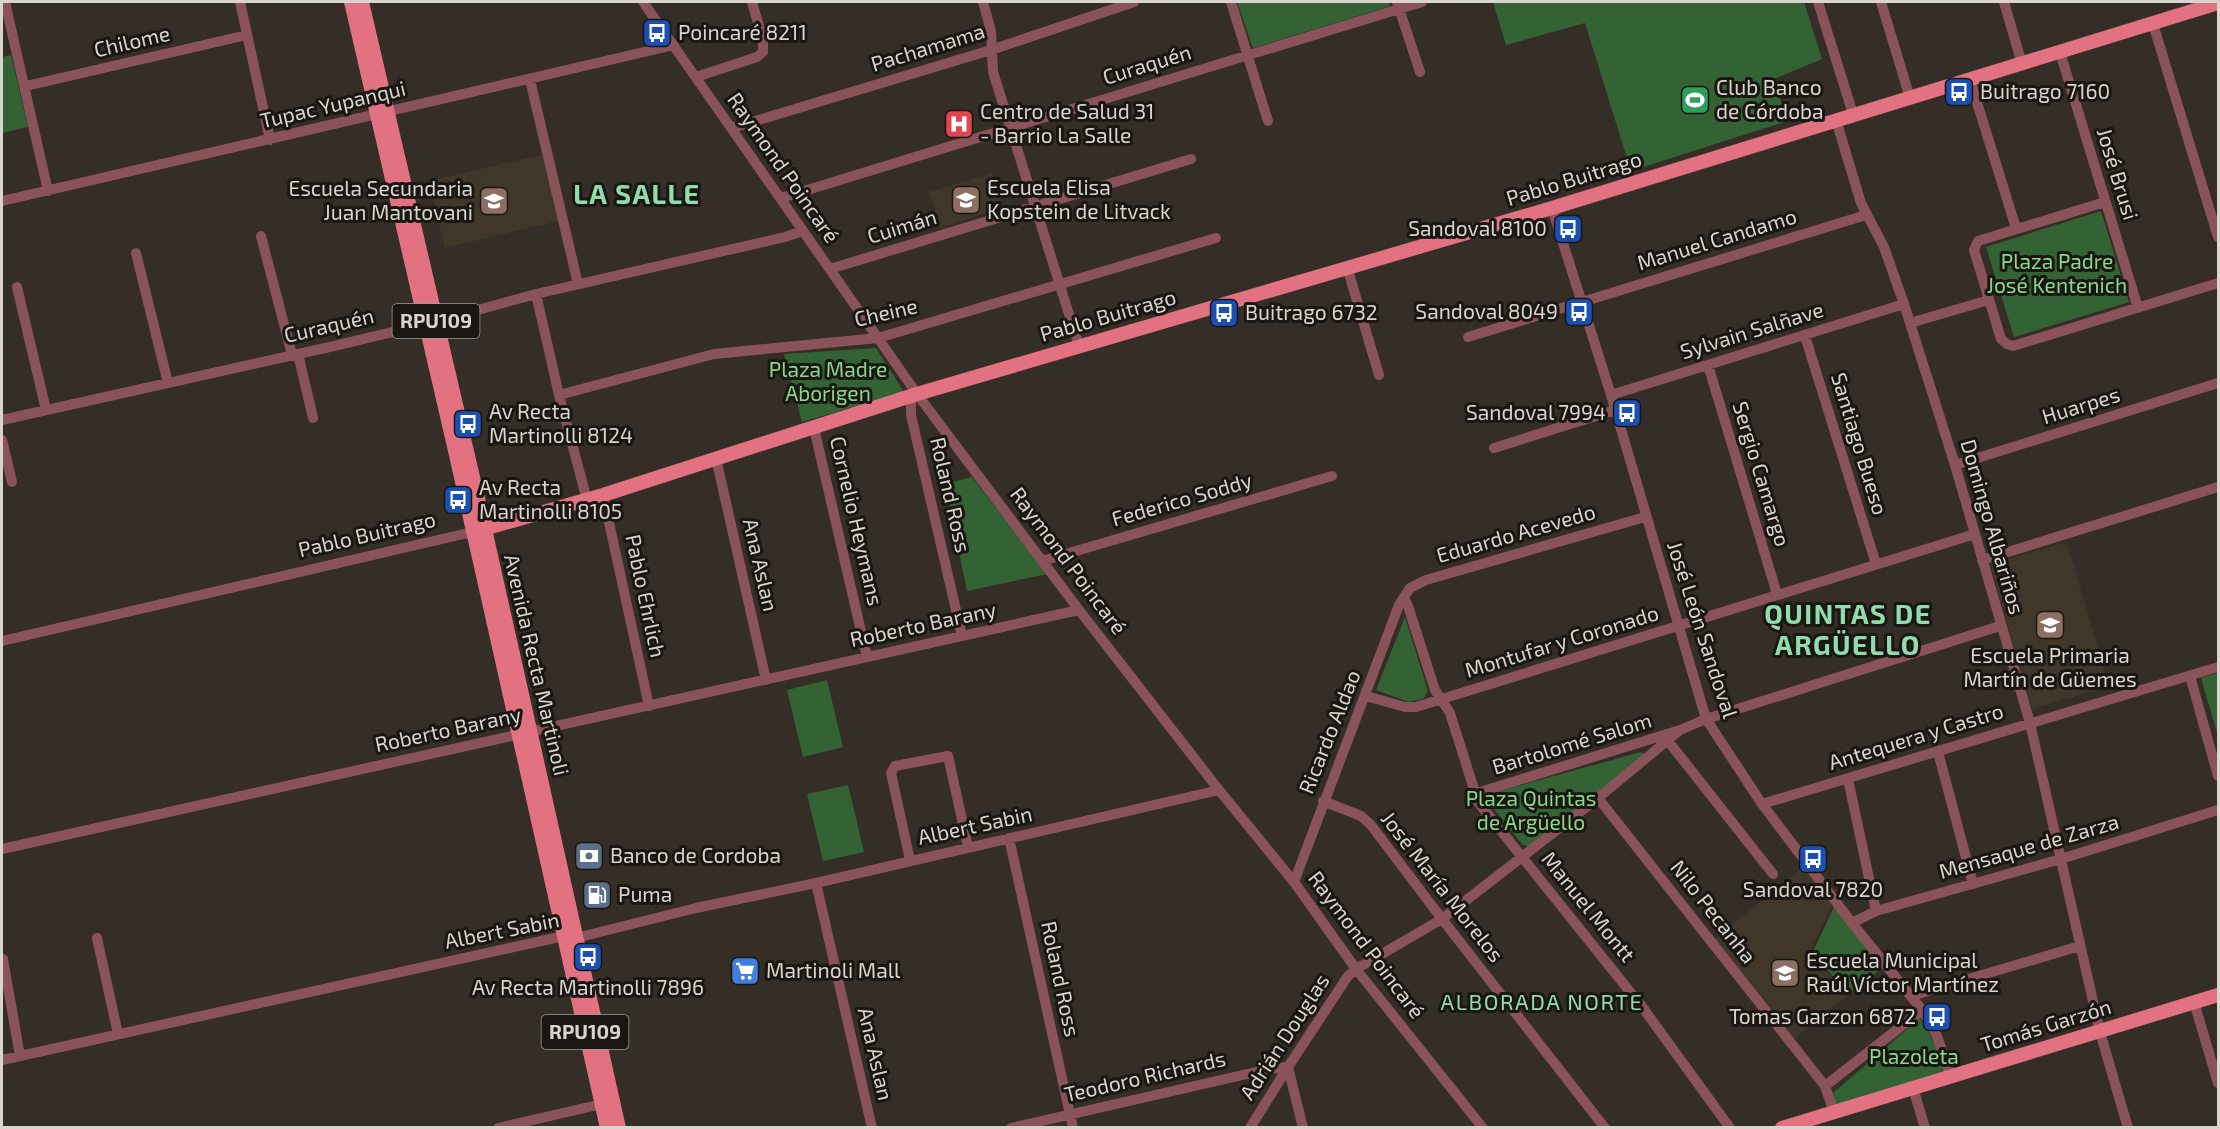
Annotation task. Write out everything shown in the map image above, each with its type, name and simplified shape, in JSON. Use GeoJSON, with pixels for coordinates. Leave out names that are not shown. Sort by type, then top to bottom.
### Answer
{"type":"FeatureCollection","features":[{"type":"Feature","properties":{"kind":"main road","name":"Avenida Recta Martinoli"},"geometry":{"type":"LineString","coordinates":[[351,2],[383,114]]}},
{"type":"Feature","properties":{"kind":"main road","name":"Avenida Recta Martinoli"},"geometry":{"type":"LineString","coordinates":[[362,2],[383,114],[570,937],[619,1128]]}},
{"type":"Feature","properties":{"kind":"main road","name":"Pablo Buitrago"},"geometry":{"type":"LineString","coordinates":[[479,530],[587,500],[914,395],[1552,208],[2218,3]]}},
{"type":"Feature","properties":{"kind":"main road","name":"Avenida Recta Martinoli"},"geometry":{"type":"LineString","coordinates":[[570,937],[607,1128]]}},
{"type":"Feature","properties":{"kind":"main road","name":"Tomás Garzón"},"geometry":{"type":"LineString","coordinates":[[1782,1128],[1800,1125],[1834,1112],[2218,995]]}},
{"type":"Feature","properties":{"kind":"street"},"geometry":{"type":"LineString","coordinates":[[5,2],[48,190]]}},
{"type":"Feature","properties":{"kind":"street"},"geometry":{"type":"LineString","coordinates":[[240,2],[270,140]]}},
{"type":"Feature","properties":{"kind":"street","name":"Raymond Poincaré"},"geometry":{"type":"LineString","coordinates":[[643,2],[878,338],[914,395],[1219,790],[1294,882],[1356,969],[1483,1128]]}},
{"type":"Feature","properties":{"kind":"street"},"geometry":{"type":"LineString","coordinates":[[696,77],[757,57],[763,52],[763,40],[752,2]]}},
{"type":"Feature","properties":{"kind":"street"},"geometry":{"type":"LineString","coordinates":[[983,2],[991,32],[993,72],[1079,346]]}},
{"type":"Feature","properties":{"kind":"street","name":"Pachamama"},"geometry":{"type":"LineString","coordinates":[[732,128],[991,50],[1134,2]]}},
{"type":"Feature","properties":{"kind":"street"},"geometry":{"type":"LineString","coordinates":[[1231,2],[1268,121]]}},
{"type":"Feature","properties":{"kind":"street","name":"Curaquén"},"geometry":{"type":"LineString","coordinates":[[781,198],[1247,55],[1399,5],[1422,2]]}},
{"type":"Feature","properties":{"kind":"street"},"geometry":{"type":"LineString","coordinates":[[1818,2],[1853,114]]}},
{"type":"Feature","properties":{"kind":"street"},"geometry":{"type":"LineString","coordinates":[[1881,2],[1910,98]]}},
{"type":"Feature","properties":{"kind":"street"},"geometry":{"type":"LineString","coordinates":[[2004,2],[2022,64]]}},
{"type":"Feature","properties":{"kind":"street"},"geometry":{"type":"LineString","coordinates":[[1399,5],[1420,72]]}},
{"type":"Feature","properties":{"kind":"street"},"geometry":{"type":"LineString","coordinates":[[2153,24],[2218,237]]}},
{"type":"Feature","properties":{"kind":"street","name":"Chilome"},"geometry":{"type":"LineString","coordinates":[[26,86],[247,35]]}},
{"type":"Feature","properties":{"kind":"street","name":"Tupac Yupanqui"},"geometry":{"type":"LineString","coordinates":[[2,201],[674,45]]}},
{"type":"Feature","properties":{"kind":"street","name":"José Brusi"},"geometry":{"type":"LineString","coordinates":[[2060,52],[2138,308]]}},
{"type":"Feature","properties":{"kind":"street"},"geometry":{"type":"LineString","coordinates":[[530,80],[578,284]]}},
{"type":"Feature","properties":{"kind":"street"},"geometry":{"type":"LineString","coordinates":[[1970,80],[2016,228]]}},
{"type":"Feature","properties":{"kind":"street","name":"Domingo Albariños"},"geometry":{"type":"LineString","coordinates":[[1836,120],[1866,215],[1884,247],[1904,304],[2030,723],[2100,1032],[2128,1128]]}},
{"type":"Feature","properties":{"kind":"street","name":"Cuimán"},"geometry":{"type":"LineString","coordinates":[[830,269],[1191,159]]}},
{"type":"Feature","properties":{"kind":"street"},"geometry":{"type":"LineString","coordinates":[[2105,202],[1978,241],[1974,250],[2001,339],[2007,344],[2013,346],[2218,283]]}},
{"type":"Feature","properties":{"kind":"street","name":"José León Sandoval"},"geometry":{"type":"LineString","coordinates":[[1552,208],[1611,396],[1706,719],[1762,804],[1852,923],[1922,1010],[1937,1036],[1951,1076]]}},
{"type":"Feature","properties":{"kind":"street","name":"Manuel Candamo"},"geometry":{"type":"LineString","coordinates":[[1468,337],[1866,215]]}},
{"type":"Feature","properties":{"kind":"street","name":"Curaquén"},"geometry":{"type":"LineString","coordinates":[[2,420],[431,322],[536,294],[773,240],[803,231]]}},
{"type":"Feature","properties":{"kind":"street"},"geometry":{"type":"LineString","coordinates":[[261,236],[313,418]]}},
{"type":"Feature","properties":{"kind":"street","name":"Cheine"},"geometry":{"type":"LineString","coordinates":[[559,395],[714,354],[878,338],[1216,237]]}},
{"type":"Feature","properties":{"kind":"street"},"geometry":{"type":"LineString","coordinates":[[136,253],[168,383]]}},
{"type":"Feature","properties":{"kind":"street"},"geometry":{"type":"LineString","coordinates":[[1347,267],[1379,375]]}},
{"type":"Feature","properties":{"kind":"street"},"geometry":{"type":"LineString","coordinates":[[17,287],[46,410]]}},
{"type":"Feature","properties":{"kind":"street"},"geometry":{"type":"LineString","coordinates":[[536,294],[559,395],[587,500]]}},
{"type":"Feature","properties":{"kind":"street"},"geometry":{"type":"LineString","coordinates":[[1910,323],[1989,300]]}},
{"type":"Feature","properties":{"kind":"street","name":"Sylvain Salñave"},"geometry":{"type":"LineString","coordinates":[[1611,396],[1904,304]]}},
{"type":"Feature","properties":{"kind":"street","name":"Santiago Bueso"},"geometry":{"type":"LineString","coordinates":[[1805,336],[1875,564]]}},
{"type":"Feature","properties":{"kind":"street","name":"Sergio Camargo"},"geometry":{"type":"LineString","coordinates":[[1708,365],[1777,594]]}},
{"type":"Feature","properties":{"kind":"street","name":"Huarpes"},"geometry":{"type":"LineString","coordinates":[[1954,465],[2218,383]]}},
{"type":"Feature","properties":{"kind":"street","name":"Roland Ross"},"geometry":{"type":"LineString","coordinates":[[914,395],[911,415],[962,636]]}},
{"type":"Feature","properties":{"kind":"street"},"geometry":{"type":"LineString","coordinates":[[1494,448],[1615,410]]}},
{"type":"Feature","properties":{"kind":"street","name":"Cornelio Heymans"},"geometry":{"type":"LineString","coordinates":[[814,428],[867,657]]}},
{"type":"Feature","properties":{"kind":"street"},"geometry":{"type":"LineString","coordinates":[[2,440],[12,482]]}},
{"type":"Feature","properties":{"kind":"street","name":"Ana Aslan"},"geometry":{"type":"LineString","coordinates":[[716,458],[766,680]]}},
{"type":"Feature","properties":{"kind":"street","name":"Federico Soddy"},"geometry":{"type":"LineString","coordinates":[[1042,561],[1332,476]]}},
{"type":"Feature","properties":{"kind":"street"},"geometry":{"type":"LineString","coordinates":[[1982,560],[2218,487]]}},
{"type":"Feature","properties":{"kind":"street","name":"Pablo Ehrlich"},"geometry":{"type":"LineString","coordinates":[[603,495],[649,706]]}},
{"type":"Feature","properties":{"kind":"street","name":"Eduardo Acevedo"},"geometry":{"type":"LineString","coordinates":[[1404,598],[1410,588],[1426,580],[1645,517]]}},
{"type":"Feature","properties":{"kind":"street","name":"Pablo Buitrago"},"geometry":{"type":"LineString","coordinates":[[2,641],[479,530]]}},
{"type":"Feature","properties":{"kind":"street","name":"Montufar y Coronado"},"geometry":{"type":"LineString","coordinates":[[1366,696],[1406,707],[1416,707],[1975,534]]}},
{"type":"Feature","properties":{"kind":"street","name":"Ricardo Aldao"},"geometry":{"type":"LineString","coordinates":[[1294,882],[1323,801],[1404,598]]}},
{"type":"Feature","properties":{"kind":"street","name":"Manuel Montt"},"geometry":{"type":"LineString","coordinates":[[1404,598],[1435,690],[1450,712],[1474,794],[1643,1008],[1730,1128]]}},
{"type":"Feature","properties":{"kind":"street","name":"Roberto Barany"},"geometry":{"type":"LineString","coordinates":[[2,849],[1079,610]]}},
{"type":"Feature","properties":{"kind":"street","name":"Bartolomé Salom"},"geometry":{"type":"LineString","coordinates":[[1474,794],[2000,626]]}},
{"type":"Feature","properties":{"kind":"street","name":"Antequera y Castro"},"geometry":{"type":"LineString","coordinates":[[1762,804],[2218,667]]}},
{"type":"Feature","properties":{"kind":"street"},"geometry":{"type":"LineString","coordinates":[[2190,676],[2218,776]]}},
{"type":"Feature","properties":{"kind":"street","name":"Bartolomé Salom"},"geometry":{"type":"LineString","coordinates":[[1356,969],[1442,919],[1598,798],[1680,730]]}},
{"type":"Feature","properties":{"kind":"street"},"geometry":{"type":"LineString","coordinates":[[1668,741],[1773,873]]}},
{"type":"Feature","properties":{"kind":"street"},"geometry":{"type":"LineString","coordinates":[[1938,752],[1972,884]]}},
{"type":"Feature","properties":{"kind":"street"},"geometry":{"type":"LineString","coordinates":[[910,860],[891,773],[895,766],[948,756],[968,847]]}},
{"type":"Feature","properties":{"kind":"street"},"geometry":{"type":"LineString","coordinates":[[1848,778],[1876,911]]}},
{"type":"Feature","properties":{"kind":"street","name":"Albert Sabin"},"geometry":{"type":"LineString","coordinates":[[2,1060],[816,883],[1219,790]]}},
{"type":"Feature","properties":{"kind":"street","name":"Nilo Pecanha"},"geometry":{"type":"LineString","coordinates":[[1598,798],[1826,1086],[1834,1112]]}},
{"type":"Feature","properties":{"kind":"street","name":"José María Morelos"},"geometry":{"type":"LineString","coordinates":[[1323,801],[1367,820],[1605,1128]]}},
{"type":"Feature","properties":{"kind":"street","name":"Mensaque de Zarza"},"geometry":{"type":"LineString","coordinates":[[1852,923],[1876,911],[2061,859],[2218,810]]}},
{"type":"Feature","properties":{"kind":"street","name":"Roland Ross"},"geometry":{"type":"LineString","coordinates":[[1010,838],[1073,1128]]}},
{"type":"Feature","properties":{"kind":"street","name":"Ana Aslan"},"geometry":{"type":"LineString","coordinates":[[816,883],[872,1128]]}},
{"type":"Feature","properties":{"kind":"street"},"geometry":{"type":"LineString","coordinates":[[97,938],[118,1035]]}},
{"type":"Feature","properties":{"kind":"street"},"geometry":{"type":"LineString","coordinates":[[1911,996],[2080,946]]}},
{"type":"Feature","properties":{"kind":"street"},"geometry":{"type":"LineString","coordinates":[[3,959],[20,1056]]}},
{"type":"Feature","properties":{"kind":"street","name":"Adrián Douglas"},"geometry":{"type":"LineString","coordinates":[[1250,1128],[1348,976],[1356,969]]}},
{"type":"Feature","properties":{"kind":"street"},"geometry":{"type":"LineString","coordinates":[[2194,1002],[2218,1083]]}},
{"type":"Feature","properties":{"kind":"street"},"geometry":{"type":"LineString","coordinates":[[1826,1086],[1922,1010]]}},
{"type":"Feature","properties":{"kind":"street"},"geometry":{"type":"LineString","coordinates":[[1288,1066],[1303,1128]]}},
{"type":"Feature","properties":{"kind":"street","name":"Teodoro Richards"},"geometry":{"type":"LineString","coordinates":[[1011,1128],[1288,1066]]}},
{"type":"Feature","properties":{"kind":"street"},"geometry":{"type":"LineString","coordinates":[[1913,1088],[1925,1128]]}},
{"type":"Feature","properties":{"kind":"street"},"geometry":{"type":"LineString","coordinates":[[498,1128],[602,1104]]}},
{"type":"Feature","properties":{"kind":"shaded area","name":"Escuela Secundaria Juan Mantovani"},"geometry":{"type":"Polygon","coordinates":[[[544,154],[559,221],[445,248],[429,181],[544,154]]]}},
{"type":"Feature","properties":{"kind":"shaded area","name":"Escuela Elisa Kopstein de Litvack"},"geometry":{"type":"Polygon","coordinates":[[[992,173],[1003,208],[940,228],[929,192],[992,173]]]}},
{"type":"Feature","properties":{"kind":"shaded area","name":"Escuela Primaria Martín de Güemes"},"geometry":{"type":"Polygon","coordinates":[[[2067,542],[2109,686],[2032,709],[1990,564],[2067,542]]]}},
{"type":"Feature","properties":{"kind":"shaded area","name":"Escuela Municipal Raúl Víctor Martínez"},"geometry":{"type":"Polygon","coordinates":[[[1809,862],[1835,898],[1811,950],[1846,997],[1793,1039],[1714,939],[1809,862]]]}},
{"type":"Feature","properties":{"kind":"green space"},"geometry":{"type":"Polygon","coordinates":[[[1237,2],[1389,2],[1390,6],[1253,48],[1237,2]]]}},
{"type":"Feature","properties":{"kind":"green space","name":"Club Banco de Córdoba"},"geometry":{"type":"Polygon","coordinates":[[[1493,2],[1804,2],[1822,59],[1774,79],[1787,121],[1631,171],[1585,23],[1506,45],[1493,2]]]}},
{"type":"Feature","properties":{"kind":"green space"},"geometry":{"type":"Polygon","coordinates":[[[11,55],[28,127],[2,133],[2,57],[11,55]]]}},
{"type":"Feature","properties":{"kind":"green space","name":"Plaza Padre José Kentenich"},"geometry":{"type":"Polygon","coordinates":[[[2101,211],[2129,302],[2014,337],[1986,247],[2101,211]]]}},
{"type":"Feature","properties":{"kind":"green space","name":"Plaza Madre Aborigen"},"geometry":{"type":"Polygon","coordinates":[[[876,348],[904,392],[802,422],[784,354],[876,348]]]}},
{"type":"Feature","properties":{"kind":"green space"},"geometry":{"type":"Polygon","coordinates":[[[972,477],[1047,574],[967,591],[945,484],[972,477]]]}},
{"type":"Feature","properties":{"kind":"green space"},"geometry":{"type":"Polygon","coordinates":[[[1405,617],[1428,691],[1423,699],[1409,702],[1376,690],[1405,617]]]}},
{"type":"Feature","properties":{"kind":"green space"},"geometry":{"type":"Polygon","coordinates":[[[2218,673],[2218,736],[2201,678],[2218,673]]]}},
{"type":"Feature","properties":{"kind":"green space"},"geometry":{"type":"Polygon","coordinates":[[[827,680],[843,747],[803,757],[787,690],[827,680]]]}},
{"type":"Feature","properties":{"kind":"green space","name":"Plaza Quintas de Argüello"},"geometry":{"type":"Polygon","coordinates":[[[1641,752],[1645,754],[1529,847],[1522,844],[1486,799],[1489,794],[1641,752]]]}},
{"type":"Feature","properties":{"kind":"green space"},"geometry":{"type":"Polygon","coordinates":[[[848,785],[864,852],[823,861],[807,794],[848,785]]]}},
{"type":"Feature","properties":{"kind":"green space"},"geometry":{"type":"Polygon","coordinates":[[[1837,901],[1885,966],[1847,995],[1813,951],[1837,901]]]}},
{"type":"Feature","properties":{"kind":"green space","name":"Plazoleta"},"geometry":{"type":"Polygon","coordinates":[[[1920,1018],[1941,1054],[1946,1072],[1837,1107],[1833,1093],[1920,1018]]]}},
{"type":"Feature","properties":{"kind":"place","name":"Poincaré 8211"},"geometry":{"type":"Point","coordinates":[657,33]}},
{"type":"Feature","properties":{"kind":"place","name":"Buitrago 7160"},"geometry":{"type":"Point","coordinates":[1959,92]}},
{"type":"Feature","properties":{"kind":"place","name":"Club Banco de Córdoba"},"geometry":{"type":"Point","coordinates":[1695,100]}},
{"type":"Feature","properties":{"kind":"place","name":"Centro de Salud 31 - Barrio La Salle"},"geometry":{"type":"Point","coordinates":[959,124]}},
{"type":"Feature","properties":{"kind":"place","name":"Escuela Elisa Kopstein de Litvack"},"geometry":{"type":"Point","coordinates":[966,200]}},
{"type":"Feature","properties":{"kind":"place","name":"Escuela Secundaria Juan Mantovani"},"geometry":{"type":"Point","coordinates":[494,201]}},
{"type":"Feature","properties":{"kind":"place","name":"Sandoval 8100"},"geometry":{"type":"Point","coordinates":[1568,229]}},
{"type":"Feature","properties":{"kind":"place","name":"Sandoval 8049"},"geometry":{"type":"Point","coordinates":[1579,312]}},
{"type":"Feature","properties":{"kind":"place","name":"Buitrago 6732"},"geometry":{"type":"Point","coordinates":[1224,313]}},
{"type":"Feature","properties":{"kind":"place","name":"Sandoval 7994"},"geometry":{"type":"Point","coordinates":[1627,413]}},
{"type":"Feature","properties":{"kind":"place","name":"Av Recta Martinolli 8124"},"geometry":{"type":"Point","coordinates":[468,424]}},
{"type":"Feature","properties":{"kind":"place","name":"Av Recta Martinolli 8105"},"geometry":{"type":"Point","coordinates":[458,500]}},
{"type":"Feature","properties":{"kind":"place","name":"Escuela Primaria Martín de Güemes"},"geometry":{"type":"Point","coordinates":[2050,625]}},
{"type":"Feature","properties":{"kind":"place","name":"Banco de Cordoba"},"geometry":{"type":"Point","coordinates":[589,856]}},
{"type":"Feature","properties":{"kind":"place","name":"Sandoval 7820"},"geometry":{"type":"Point","coordinates":[1813,859]}},
{"type":"Feature","properties":{"kind":"place","name":"Puma"},"geometry":{"type":"Point","coordinates":[597,895]}},
{"type":"Feature","properties":{"kind":"place","name":"Av Recta Martinolli 7896"},"geometry":{"type":"Point","coordinates":[588,957]}},
{"type":"Feature","properties":{"kind":"place","name":"Martinoli Mall"},"geometry":{"type":"Point","coordinates":[745,971]}},
{"type":"Feature","properties":{"kind":"place","name":"Escuela Municipal Raúl Víctor Martínez"},"geometry":{"type":"Point","coordinates":[1785,973]}},
{"type":"Feature","properties":{"kind":"place","name":"Tomas Garzon 6872"},"geometry":{"type":"Point","coordinates":[1937,1017]}},
{"type":"Feature","properties":{"kind":"district","name":"LA SALLE"},"geometry":{"type":"Point","coordinates":[637,195]}},
{"type":"Feature","properties":{"kind":"district","name":"QUINTAS DE ARGÜELLO"},"geometry":{"type":"Point","coordinates":[1848,630]}},
{"type":"Feature","properties":{"kind":"district","name":"ALBORADA NORTE"},"geometry":{"type":"Point","coordinates":[1542,1002]}}]}
